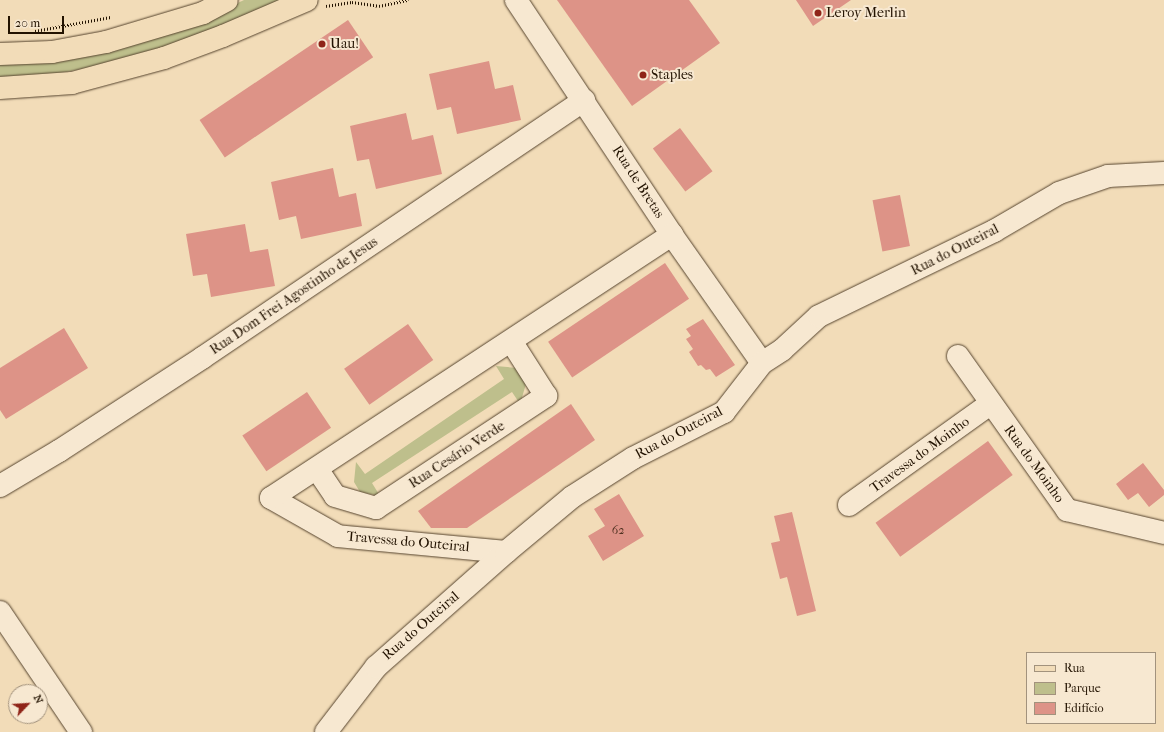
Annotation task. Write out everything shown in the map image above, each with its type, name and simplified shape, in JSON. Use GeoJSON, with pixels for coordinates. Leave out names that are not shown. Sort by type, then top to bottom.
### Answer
{"type":"FeatureCollection","features":[{"type":"Feature","properties":{"kind":"main road"},"geometry":{"type":"LineString","coordinates":[[0,54],[52,52],[106,42],[204,13],[227,0]]}},
{"type":"Feature","properties":{"kind":"main road"},"geometry":{"type":"LineString","coordinates":[[0,88],[72,83],[164,58],[223,36],[307,0]]}},
{"type":"Feature","properties":{"kind":"street","name":"Rua de Bretas"},"geometry":{"type":"LineString","coordinates":[[516,0],[584,100],[672,235],[762,363]]}},
{"type":"Feature","properties":{"kind":"street","name":"Rua Dom Frei Agostinho de Jesus"},"geometry":{"type":"LineString","coordinates":[[0,486],[59,451],[202,358],[584,100]]}},
{"type":"Feature","properties":{"kind":"street","name":"Rua do Outeiral"},"geometry":{"type":"LineString","coordinates":[[326,732],[376,667],[506,552],[572,497],[602,477],[633,458],[724,412],[762,363],[782,350],[819,316],[994,231],[1059,193],[1108,176],[1164,173]]}},
{"type":"Feature","properties":{"kind":"street"},"geometry":{"type":"LineString","coordinates":[[317,469],[672,235]]}},
{"type":"Feature","properties":{"kind":"street","name":"Rua Cesário Verde"},"geometry":{"type":"LineString","coordinates":[[317,469],[335,496],[376,508],[546,396],[512,341]]}},
{"type":"Feature","properties":{"kind":"street","name":"Rua do Moinho"},"geometry":{"type":"LineString","coordinates":[[958,356],[990,404],[1067,510],[1164,533]]}},
{"type":"Feature","properties":{"kind":"street","name":"Travessa do Moinho"},"geometry":{"type":"LineString","coordinates":[[849,505],[990,404]]}},
{"type":"Feature","properties":{"kind":"street","name":"Travessa do Outeiral"},"geometry":{"type":"LineString","coordinates":[[317,469],[272,498],[338,536],[506,552]]}},
{"type":"Feature","properties":{"kind":"street"},"geometry":{"type":"LineString","coordinates":[[0,612],[81,732]]}},
{"type":"Feature","properties":{"kind":"path"},"geometry":{"type":"LineString","coordinates":[[340,0],[345,2],[379,6],[408,0]]}},
{"type":"Feature","properties":{"kind":"path"},"geometry":{"type":"LineString","coordinates":[[32,31],[119,16]]}},
{"type":"Feature","properties":{"kind":"green space"},"geometry":{"type":"Polygon","coordinates":[[[244,0],[284,0],[139,58],[61,73],[0,78],[0,65],[58,60],[192,25],[244,0]]]}},
{"type":"Feature","properties":{"kind":"green space"},"geometry":{"type":"Polygon","coordinates":[[[496,366],[517,368],[526,384],[520,404],[512,392],[372,483],[380,496],[360,492],[354,482],[356,462],[365,474],[504,379],[496,366]]]}},
{"type":"Feature","properties":{"kind":"building","name":"Staples"},"geometry":{"type":"Polygon","coordinates":[[[557,0],[689,0],[720,43],[632,106],[557,0]]]}},
{"type":"Feature","properties":{"kind":"building","name":"Leroy Merlin"},"geometry":{"type":"Polygon","coordinates":[[[796,0],[851,0],[813,26],[796,0]]]}},
{"type":"Feature","properties":{"kind":"building"},"geometry":{"type":"Polygon","coordinates":[[[348,20],[373,57],[225,157],[200,120],[348,20]]]}},
{"type":"Feature","properties":{"kind":"building"},"geometry":{"type":"Polygon","coordinates":[[[489,61],[495,89],[513,85],[521,120],[457,134],[451,107],[437,110],[429,74],[489,61]]]}},
{"type":"Feature","properties":{"kind":"building"},"geometry":{"type":"Polygon","coordinates":[[[406,113],[412,140],[433,135],[442,174],[376,189],[369,159],[357,161],[350,126],[406,113]]]}},
{"type":"Feature","properties":{"kind":"building"},"geometry":{"type":"Polygon","coordinates":[[[680,128],[712,171],[685,192],[653,148],[680,128]]]}},
{"type":"Feature","properties":{"kind":"building"},"geometry":{"type":"Polygon","coordinates":[[[333,168],[339,197],[356,193],[362,226],[301,239],[296,216],[279,220],[271,182],[333,168]]]}},
{"type":"Feature","properties":{"kind":"building"},"geometry":{"type":"Polygon","coordinates":[[[900,195],[910,246],[882,251],[873,200],[900,195]]]}},
{"type":"Feature","properties":{"kind":"building"},"geometry":{"type":"Polygon","coordinates":[[[245,224],[250,252],[268,249],[275,286],[211,297],[207,274],[193,276],[186,234],[245,224]]]}},
{"type":"Feature","properties":{"kind":"building"},"geometry":{"type":"Polygon","coordinates":[[[665,263],[689,299],[572,377],[548,342],[665,263]]]}},
{"type":"Feature","properties":{"kind":"building"},"geometry":{"type":"Polygon","coordinates":[[[703,319],[735,365],[716,377],[710,369],[706,370],[701,365],[698,366],[689,352],[693,349],[686,339],[691,336],[686,329],[703,319]]]}},
{"type":"Feature","properties":{"kind":"building"},"geometry":{"type":"Polygon","coordinates":[[[408,324],[433,360],[369,405],[344,369],[408,324]]]}},
{"type":"Feature","properties":{"kind":"building"},"geometry":{"type":"Polygon","coordinates":[[[64,328],[88,368],[6,419],[0,410],[0,368],[64,328]]]}},
{"type":"Feature","properties":{"kind":"building"},"geometry":{"type":"Polygon","coordinates":[[[307,392],[331,428],[266,471],[242,436],[307,392]]]}},
{"type":"Feature","properties":{"kind":"building"},"geometry":{"type":"Polygon","coordinates":[[[571,404],[595,440],[467,528],[431,528],[418,511],[571,404]]]}},
{"type":"Feature","properties":{"kind":"building"},"geometry":{"type":"Polygon","coordinates":[[[988,441],[1013,475],[900,557],[876,523],[988,441]]]}},
{"type":"Feature","properties":{"kind":"building"},"geometry":{"type":"Polygon","coordinates":[[[1143,463],[1164,490],[1164,495],[1149,507],[1138,493],[1128,500],[1116,484],[1143,463]]]}},
{"type":"Feature","properties":{"kind":"building"},"geometry":{"type":"Polygon","coordinates":[[[619,494],[644,536],[603,561],[588,536],[605,526],[594,509],[619,494]]]}},
{"type":"Feature","properties":{"kind":"building"},"geometry":{"type":"Polygon","coordinates":[[[792,512],[816,611],[797,616],[787,577],[780,579],[771,543],[780,541],[774,516],[792,512]]]}},
{"type":"Feature","properties":{"kind":"place","name":"Leroy Merlin"},"geometry":{"type":"Point","coordinates":[818,13]}},
{"type":"Feature","properties":{"kind":"place","name":"Uau!"},"geometry":{"type":"Point","coordinates":[322,44]}},
{"type":"Feature","properties":{"kind":"place","name":"Staples"},"geometry":{"type":"Point","coordinates":[643,75]}}]}
